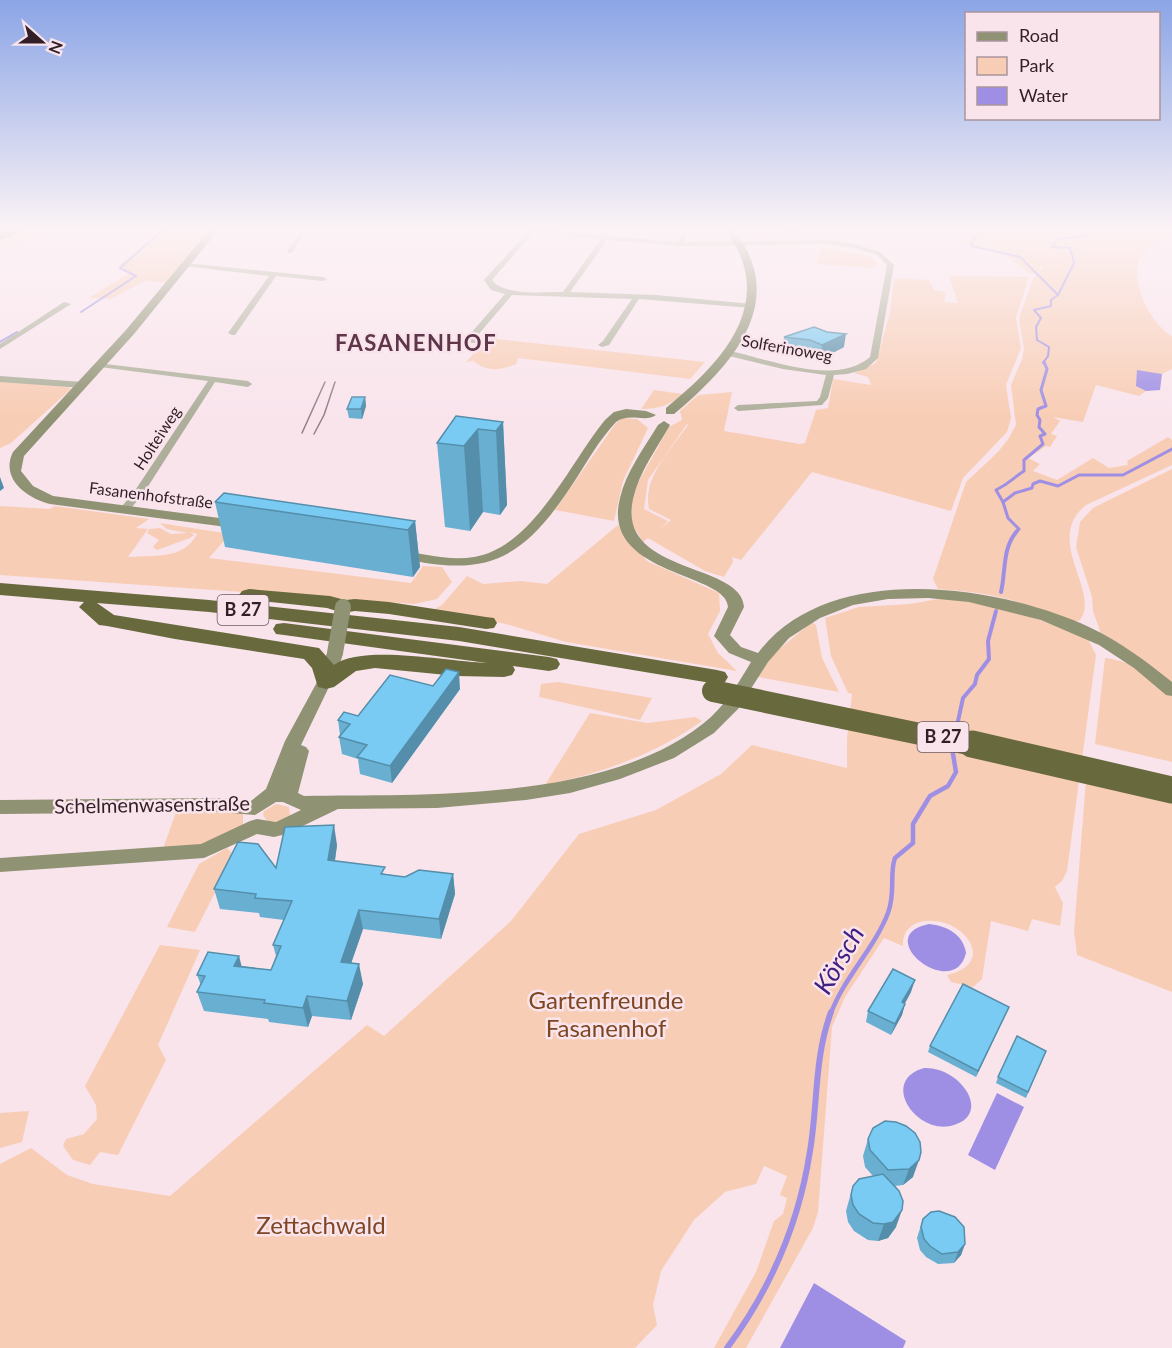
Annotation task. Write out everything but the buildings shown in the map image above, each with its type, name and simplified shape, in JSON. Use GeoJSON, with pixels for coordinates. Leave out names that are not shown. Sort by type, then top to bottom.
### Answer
{"type":"FeatureCollection","features":[{"type":"Feature","properties":{"kind":"highway"},"geometry":{"type":"LineString","coordinates":[[82,601],[97,587],[194,591],[330,602],[343,606],[389,608],[503,627],[550,641],[568,659]]}},
{"type":"Feature","properties":{"kind":"highway","name":"B 27"},"geometry":{"type":"LineString","coordinates":[[0,589],[82,601],[107,620],[175,633],[311,653],[323,666],[326,682],[349,666],[375,661],[483,670],[546,670],[568,659]]}},
{"type":"Feature","properties":{"kind":"highway","name":"B 27"},"geometry":{"type":"LineString","coordinates":[[0,601],[82,601],[209,606],[459,634],[568,659],[996,733],[1172,774]]}},
{"type":"Feature","properties":{"kind":"highway","name":"B 27"},"geometry":{"type":"LineString","coordinates":[[715,684],[1172,790]]}},
{"type":"Feature","properties":{"kind":"street","name":"Fasanenhofstraße"},"geometry":{"type":"LineString","coordinates":[[164,291],[83,385],[18,455],[13,464],[14,471],[22,484],[41,497],[63,502],[256,526]]}},
{"type":"Feature","properties":{"kind":"street"},"geometry":{"type":"LineString","coordinates":[[232,333],[262,291]]}},
{"type":"Feature","properties":{"kind":"street"},"geometry":{"type":"LineString","coordinates":[[503,291],[510,293],[637,296],[752,306]]}},
{"type":"Feature","properties":{"kind":"street"},"geometry":{"type":"LineString","coordinates":[[670,411],[694,392],[728,352],[740,334],[752,306],[753,291]]}},
{"type":"Feature","properties":{"kind":"street","name":"Solferinoweg"},"geometry":{"type":"LineString","coordinates":[[728,352],[830,374],[863,368],[874,358],[886,291]]}},
{"type":"Feature","properties":{"kind":"street"},"geometry":{"type":"LineString","coordinates":[[474,341],[474,335],[510,293]]}},
{"type":"Feature","properties":{"kind":"street"},"geometry":{"type":"LineString","coordinates":[[602,345],[606,343],[637,296]]}},
{"type":"Feature","properties":{"kind":"street"},"geometry":{"type":"LineString","coordinates":[[0,347],[67,304]]}},
{"type":"Feature","properties":{"kind":"street","name":"Holteiweg"},"geometry":{"type":"LineString","coordinates":[[100,365],[248,384]]}},
{"type":"Feature","properties":{"kind":"street"},"geometry":{"type":"LineString","coordinates":[[738,408],[819,403],[824,398],[830,374]]}},
{"type":"Feature","properties":{"kind":"street"},"geometry":{"type":"LineString","coordinates":[[0,379],[83,385]]}},
{"type":"Feature","properties":{"kind":"street","name":"Holteiweg"},"geometry":{"type":"LineString","coordinates":[[124,510],[140,491],[213,379]]}},
{"type":"Feature","properties":{"kind":"street"},"geometry":{"type":"LineString","coordinates":[[380,549],[441,562],[483,560],[507,549],[529,531],[552,505],[612,419],[628,413],[650,415],[658,411],[670,411],[676,413],[680,420],[664,425],[651,421],[650,415]]}},
{"type":"Feature","properties":{"kind":"street"},"geometry":{"type":"LineString","coordinates":[[664,425],[630,488],[625,507],[626,523],[633,537],[645,551],[661,563],[711,582],[730,593],[735,599],[736,610],[722,636],[735,650],[760,660]]}},
{"type":"Feature","properties":{"kind":"street","name":"Schelmenwasenstraße"},"geometry":{"type":"LineString","coordinates":[[0,807],[219,805],[255,808],[289,804],[513,797],[559,790],[634,768],[679,748],[732,705],[760,660],[795,625],[833,607],[860,599],[889,595],[957,596],[1012,606],[1081,629],[1134,661],[1172,691]]}},
{"type":"Feature","properties":{"kind":"street"},"geometry":{"type":"LineString","coordinates":[[289,804],[281,782],[298,734],[326,682],[335,653],[343,606]]}},
{"type":"Feature","properties":{"kind":"street"},"geometry":{"type":"LineString","coordinates":[[289,804],[308,717]]}},
{"type":"Feature","properties":{"kind":"street"},"geometry":{"type":"LineString","coordinates":[[219,805],[258,793],[287,761]]}},
{"type":"Feature","properties":{"kind":"street","name":"Schelmenwasenstraße"},"geometry":{"type":"LineString","coordinates":[[0,865],[204,851],[257,826],[270,831],[278,830],[289,804]]}},
{"type":"Feature","properties":{"kind":"green space"},"geometry":{"type":"Polygon","coordinates":[[[101,291],[126,291],[111,299],[89,298],[101,291]]]}},
{"type":"Feature","properties":{"kind":"green space"},"geometry":{"type":"Polygon","coordinates":[[[893,291],[946,292],[944,302],[958,303],[954,291],[1025,291],[1016,318],[1021,348],[1006,385],[1011,418],[1007,432],[963,478],[951,511],[812,472],[741,560],[732,557],[733,562],[724,577],[705,571],[648,538],[643,542],[632,524],[630,507],[634,490],[669,427],[682,420],[680,411],[698,395],[732,392],[724,431],[805,443],[816,410],[828,408],[833,379],[871,385],[868,377],[854,373],[876,363],[890,313],[893,291]],[[687,424],[648,480],[644,509],[668,521],[660,529],[671,520],[649,509],[648,497],[654,475],[687,424]]]}},
{"type":"Feature","properties":{"kind":"green space"},"geometry":{"type":"Polygon","coordinates":[[[1029,291],[1140,291],[1150,313],[1172,336],[1172,369],[1162,374],[1137,371],[1141,389],[1146,391],[1139,396],[1096,385],[1083,422],[1053,417],[1060,421],[1051,434],[1057,436],[1050,447],[1046,446],[1028,458],[1040,464],[1033,471],[1057,480],[1093,458],[1109,468],[1128,465],[1127,461],[1168,437],[1172,440],[1172,465],[1086,505],[1074,519],[1070,534],[1071,550],[1084,596],[1084,609],[1079,621],[1053,616],[999,597],[938,589],[933,579],[966,482],[998,452],[1016,425],[1011,385],[1024,349],[1019,318],[1029,291]]]}},
{"type":"Feature","properties":{"kind":"green space"},"geometry":{"type":"Polygon","coordinates":[[[488,338],[705,362],[690,379],[518,358],[516,364],[499,369],[489,369],[473,361],[466,362],[488,338]]]}},
{"type":"Feature","properties":{"kind":"green space"},"geometry":{"type":"Polygon","coordinates":[[[0,380],[71,389],[11,443],[0,448],[0,380]]]}},
{"type":"Feature","properties":{"kind":"green space"},"geometry":{"type":"Polygon","coordinates":[[[654,390],[683,394],[664,406],[641,409],[654,390]]]}},
{"type":"Feature","properties":{"kind":"green space"},"geometry":{"type":"Polygon","coordinates":[[[623,418],[637,419],[648,428],[623,481],[614,521],[555,510],[616,423],[623,418]]]}},
{"type":"Feature","properties":{"kind":"green space"},"geometry":{"type":"Polygon","coordinates":[[[1172,469],[1172,683],[1120,644],[1101,634],[1076,547],[1080,522],[1093,508],[1172,469]]]}},
{"type":"Feature","properties":{"kind":"green space"},"geometry":{"type":"Polygon","coordinates":[[[0,506],[50,509],[55,506],[149,519],[136,528],[148,529],[128,557],[157,556],[176,552],[191,542],[197,534],[190,532],[194,535],[190,538],[157,550],[153,547],[159,540],[147,533],[149,529],[160,528],[171,534],[188,533],[167,529],[160,523],[230,534],[209,558],[411,583],[423,566],[442,567],[452,582],[437,599],[414,604],[0,575],[0,506]]]}},
{"type":"Feature","properties":{"kind":"green space"},"geometry":{"type":"Polygon","coordinates":[[[618,525],[647,561],[719,593],[720,611],[708,634],[718,653],[737,671],[566,642],[506,624],[433,610],[442,605],[467,576],[483,584],[521,581],[547,584],[618,525]]]}},
{"type":"Feature","properties":{"kind":"green space"},"geometry":{"type":"Polygon","coordinates":[[[944,598],[1000,607],[1053,625],[1088,639],[1096,655],[1067,871],[1062,881],[1055,887],[1063,903],[1060,926],[1032,919],[1028,931],[991,921],[982,979],[973,987],[951,982],[947,975],[963,969],[971,960],[973,950],[969,940],[949,924],[935,921],[916,923],[907,931],[903,946],[884,938],[845,997],[832,1027],[818,1212],[813,1228],[746,1348],[714,1348],[756,1272],[774,1221],[783,1214],[787,1198],[780,1195],[787,1176],[764,1166],[756,1184],[725,1192],[694,1220],[661,1271],[653,1305],[657,1325],[635,1348],[0,1348],[0,1164],[31,1148],[67,1175],[93,1184],[170,1196],[367,1025],[384,1036],[511,921],[579,834],[656,810],[721,774],[752,745],[847,768],[847,739],[852,694],[848,693],[831,656],[825,618],[859,607],[910,604],[944,598]]]}},
{"type":"Feature","properties":{"kind":"green space"},"geometry":{"type":"Polygon","coordinates":[[[812,622],[816,625],[822,658],[839,692],[758,677],[772,655],[812,622]]]}},
{"type":"Feature","properties":{"kind":"green space"},"geometry":{"type":"Polygon","coordinates":[[[1105,658],[1134,666],[1172,696],[1172,762],[1095,744],[1105,658]]]}},
{"type":"Feature","properties":{"kind":"green space"},"geometry":{"type":"Polygon","coordinates":[[[558,682],[652,698],[640,720],[539,697],[541,684],[558,682]]]}},
{"type":"Feature","properties":{"kind":"green space"},"geometry":{"type":"Polygon","coordinates":[[[590,713],[647,723],[695,717],[702,721],[665,744],[627,761],[587,775],[545,785],[590,713]]]}},
{"type":"Feature","properties":{"kind":"green space"},"geometry":{"type":"Polygon","coordinates":[[[1086,781],[1172,801],[1172,992],[1077,955],[1074,931],[1086,781]]]}},
{"type":"Feature","properties":{"kind":"green space"},"geometry":{"type":"Polygon","coordinates":[[[276,804],[289,807],[290,815],[277,822],[267,821],[263,815],[264,811],[276,804]]]}},
{"type":"Feature","properties":{"kind":"green space"},"geometry":{"type":"Polygon","coordinates":[[[177,809],[243,811],[243,828],[211,843],[163,849],[177,809]]]}},
{"type":"Feature","properties":{"kind":"green space"},"geometry":{"type":"Polygon","coordinates":[[[227,848],[234,855],[195,932],[167,927],[199,864],[227,848]]]}},
{"type":"Feature","properties":{"kind":"green space"},"geometry":{"type":"Polygon","coordinates":[[[160,945],[200,950],[158,1045],[166,1060],[118,1155],[100,1152],[90,1165],[73,1160],[63,1146],[66,1139],[84,1134],[97,1119],[96,1105],[85,1086],[160,945]]]}},
{"type":"Feature","properties":{"kind":"green space"},"geometry":{"type":"Polygon","coordinates":[[[29,1111],[22,1142],[0,1148],[0,1113],[29,1111]]]}},
{"type":"Feature","properties":{"kind":"water"},"geometry":{"type":"Polygon","coordinates":[[[1137,370],[1162,374],[1160,390],[1146,391],[1136,386],[1137,370]]]}},
{"type":"Feature","properties":{"kind":"water"},"geometry":{"type":"Polygon","coordinates":[[[929,924],[948,929],[958,936],[966,953],[959,967],[947,971],[933,969],[920,962],[911,952],[908,941],[913,931],[929,924]]]}},
{"type":"Feature","properties":{"kind":"water"},"geometry":{"type":"Polygon","coordinates":[[[924,1068],[937,1069],[949,1074],[967,1091],[971,1101],[971,1111],[965,1119],[954,1125],[940,1127],[917,1116],[908,1106],[904,1095],[904,1084],[911,1075],[924,1068]]]}},
{"type":"Feature","properties":{"kind":"water"},"geometry":{"type":"Polygon","coordinates":[[[997,1093],[1024,1107],[995,1170],[968,1155],[997,1093]]]}},
{"type":"Feature","properties":{"kind":"water"},"geometry":{"type":"Polygon","coordinates":[[[814,1283],[906,1341],[903,1348],[780,1348],[814,1283]]]}},
{"type":"Feature","properties":{"kind":"waterway"},"geometry":{"type":"LineString","coordinates":[[81,312],[113,291]]}},
{"type":"Feature","properties":{"kind":"waterway"},"geometry":{"type":"LineString","coordinates":[[1054,291],[1058,295]]}},
{"type":"Feature","properties":{"kind":"waterway"},"geometry":{"type":"LineString","coordinates":[[1058,295],[1060,291]]}},
{"type":"Feature","properties":{"kind":"waterway"},"geometry":{"type":"LineString","coordinates":[[1043,363],[1048,356],[1049,347],[1037,340],[1036,327],[1041,318],[1034,310],[1051,306],[1051,300],[1058,295]]}},
{"type":"Feature","properties":{"kind":"waterway"},"geometry":{"type":"LineString","coordinates":[[0,342],[17,332]]}},
{"type":"Feature","properties":{"kind":"waterway"},"geometry":{"type":"LineString","coordinates":[[1003,502],[996,490],[1024,471],[1024,460],[1043,444],[1040,436],[1045,434],[1039,427],[1040,420],[1037,415],[1038,409],[1046,406],[1041,390],[1047,369],[1044,362]]}},
{"type":"Feature","properties":{"kind":"waterway","name":"Körsch"},"geometry":{"type":"LineString","coordinates":[[1003,502],[1015,493],[1032,488],[1033,484],[1040,481],[1058,486],[1079,475],[1123,475],[1172,449]]}},
{"type":"Feature","properties":{"kind":"waterway","name":"Körsch"},"geometry":{"type":"LineString","coordinates":[[1003,502],[1008,518],[1019,529],[1017,531]]}},
{"type":"Feature","properties":{"kind":"waterway","name":"Körsch"},"geometry":{"type":"LineString","coordinates":[[1001,592],[1007,552],[1017,531]]}},
{"type":"Feature","properties":{"kind":"waterway","name":"Körsch"},"geometry":{"type":"LineString","coordinates":[[955,735],[963,698],[975,684],[977,675],[989,659],[988,641],[996,611]]}},
{"type":"Feature","properties":{"kind":"waterway","name":"Körsch"},"geometry":{"type":"LineString","coordinates":[[831,1013],[888,913],[892,898],[892,870],[895,858],[913,843],[913,824],[930,796],[948,786],[956,772],[952,748]]}},
{"type":"Feature","properties":{"kind":"waterway","name":"Körsch"},"geometry":{"type":"LineString","coordinates":[[727,1348],[757,1303],[790,1230],[805,1178],[813,1133],[819,1064],[831,1012]]}},
{"type":"Feature","properties":{"kind":"tram line"},"geometry":{"type":"LineString","coordinates":[[302,433],[325,382]]}},
{"type":"Feature","properties":{"kind":"tram line"},"geometry":{"type":"LineString","coordinates":[[314,434],[324,415],[335,382]]}},
{"type":"Feature","properties":{"kind":"district","name":"FASANENHOF"},"geometry":{"type":"Point","coordinates":[416,343]}},
{"type":"Feature","properties":{"kind":"park label","name":"Gartenfreunde Fasanenhof"},"geometry":{"type":"Point","coordinates":[606,1015]}},
{"type":"Feature","properties":{"kind":"park label","name":"Zettachwald"},"geometry":{"type":"Point","coordinates":[321,1226]}}]}
